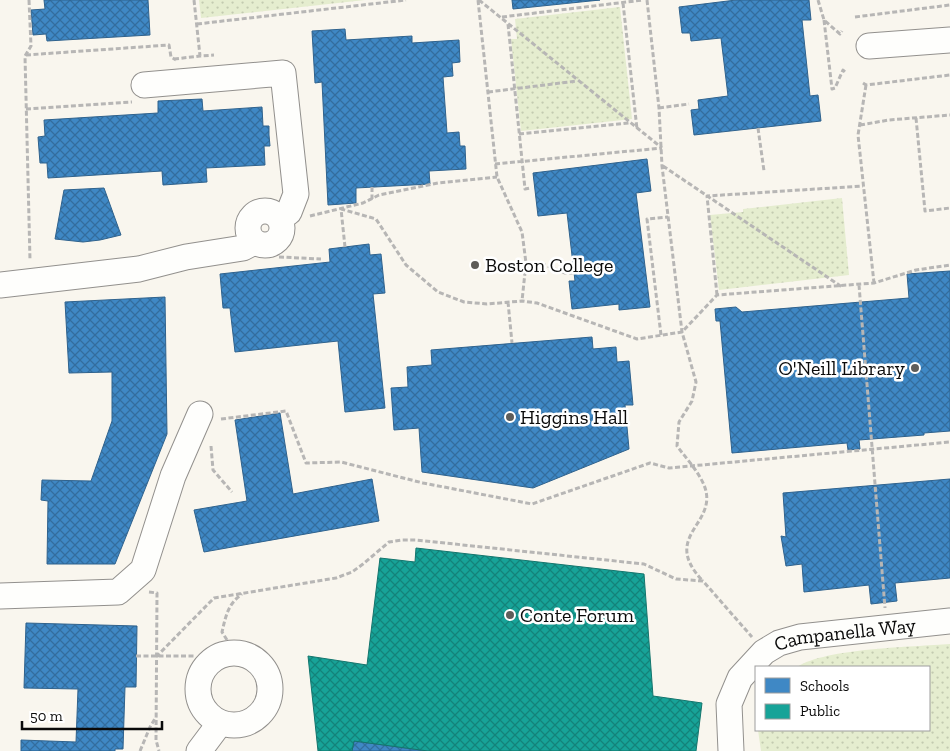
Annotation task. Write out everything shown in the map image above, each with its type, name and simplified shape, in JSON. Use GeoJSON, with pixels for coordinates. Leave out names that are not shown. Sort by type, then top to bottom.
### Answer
{"type":"FeatureCollection","features":[{"type":"Feature","properties":{"kind":"street"},"geometry":{"type":"LineString","coordinates":[[869,46],[903,45],[950,40]]}},
{"type":"Feature","properties":{"kind":"street"},"geometry":{"type":"LineString","coordinates":[[0,285],[139,269],[243,248],[254,242],[249,235],[247,226],[250,218],[256,212],[265,210],[274,212],[280,218],[290,212],[296,194],[283,74],[144,85]]}},
{"type":"Feature","properties":{"kind":"street"},"geometry":{"type":"LineString","coordinates":[[0,596],[118,592],[143,570],[173,476],[200,414]]}},
{"type":"Feature","properties":{"kind":"street","name":"Campanella Way"},"geometry":{"type":"LineString","coordinates":[[731,751],[730,704],[740,678],[764,652],[779,643],[800,637],[950,621]]}},
{"type":"Feature","properties":{"kind":"street"},"geometry":{"type":"LineString","coordinates":[[198,751],[220,723]]}},
{"type":"Feature","properties":{"kind":"path"},"geometry":{"type":"LineString","coordinates":[[29,0],[31,46],[25,56],[30,264]]}},
{"type":"Feature","properties":{"kind":"path"},"geometry":{"type":"LineString","coordinates":[[194,0],[200,56]]}},
{"type":"Feature","properties":{"kind":"path"},"geometry":{"type":"LineString","coordinates":[[197,24],[406,0]]}},
{"type":"Feature","properties":{"kind":"path"},"geometry":{"type":"LineString","coordinates":[[478,0],[662,148]]}},
{"type":"Feature","properties":{"kind":"path"},"geometry":{"type":"LineString","coordinates":[[478,0],[497,177],[522,232],[526,263],[522,301]]}},
{"type":"Feature","properties":{"kind":"path"},"geometry":{"type":"LineString","coordinates":[[501,17],[643,0]]}},
{"type":"Feature","properties":{"kind":"path"},"geometry":{"type":"LineString","coordinates":[[647,0],[659,108],[662,166],[682,332],[696,382],[692,401],[679,422],[677,446],[693,466],[705,486],[707,503],[701,519],[692,530],[687,544],[688,559],[692,569],[757,644]]}},
{"type":"Feature","properties":{"kind":"path"},"geometry":{"type":"LineString","coordinates":[[818,0],[824,20],[832,90],[835,88],[843,70],[845,72]]}},
{"type":"Feature","properties":{"kind":"path"},"geometry":{"type":"LineString","coordinates":[[623,3],[637,128]]}},
{"type":"Feature","properties":{"kind":"path"},"geometry":{"type":"LineString","coordinates":[[855,17],[950,5]]}},
{"type":"Feature","properties":{"kind":"path"},"geometry":{"type":"LineString","coordinates":[[824,20],[840,34],[842,31]]}},
{"type":"Feature","properties":{"kind":"path"},"geometry":{"type":"LineString","coordinates":[[508,23],[525,189],[530,188]]}},
{"type":"Feature","properties":{"kind":"path"},"geometry":{"type":"LineString","coordinates":[[25,56],[169,45],[171,57],[178,62]]}},
{"type":"Feature","properties":{"kind":"path"},"geometry":{"type":"LineString","coordinates":[[174,59],[214,55]]}},
{"type":"Feature","properties":{"kind":"path"},"geometry":{"type":"LineString","coordinates":[[874,283],[858,135],[865,84],[950,75]]}},
{"type":"Feature","properties":{"kind":"path"},"geometry":{"type":"LineString","coordinates":[[488,92],[578,81]]}},
{"type":"Feature","properties":{"kind":"path"},"geometry":{"type":"LineString","coordinates":[[659,108],[689,104]]}},
{"type":"Feature","properties":{"kind":"path"},"geometry":{"type":"LineString","coordinates":[[860,125],[889,120],[950,115]]}},
{"type":"Feature","properties":{"kind":"path"},"geometry":{"type":"LineString","coordinates":[[916,118],[925,211],[950,208]]}},
{"type":"Feature","properties":{"kind":"path"},"geometry":{"type":"LineString","coordinates":[[519,134],[629,123]]}},
{"type":"Feature","properties":{"kind":"path"},"geometry":{"type":"LineString","coordinates":[[758,128],[764,171]]}},
{"type":"Feature","properties":{"kind":"path"},"geometry":{"type":"LineString","coordinates":[[495,164],[662,148]]}},
{"type":"Feature","properties":{"kind":"path"},"geometry":{"type":"LineString","coordinates":[[662,166],[842,287]]}},
{"type":"Feature","properties":{"kind":"path"},"geometry":{"type":"LineString","coordinates":[[304,217],[363,203],[379,195],[438,183],[497,177]]}},
{"type":"Feature","properties":{"kind":"path"},"geometry":{"type":"LineString","coordinates":[[707,196],[863,186]]}},
{"type":"Feature","properties":{"kind":"path"},"geometry":{"type":"LineString","coordinates":[[372,188],[372,198]]}},
{"type":"Feature","properties":{"kind":"path"},"geometry":{"type":"LineString","coordinates":[[707,196],[717,295]]}},
{"type":"Feature","properties":{"kind":"path"},"geometry":{"type":"LineString","coordinates":[[341,209],[345,247]]}},
{"type":"Feature","properties":{"kind":"path"},"geometry":{"type":"LineString","coordinates":[[341,209],[376,219],[406,265],[438,292],[464,302],[487,304],[522,301],[536,303],[637,339],[682,332],[717,295],[860,285],[874,283],[916,270],[950,266]]}},
{"type":"Feature","properties":{"kind":"path"},"geometry":{"type":"LineString","coordinates":[[660,335],[647,219],[668,217]]}},
{"type":"Feature","properties":{"kind":"path"},"geometry":{"type":"LineString","coordinates":[[278,257],[321,259]]}},
{"type":"Feature","properties":{"kind":"path"},"geometry":{"type":"LineString","coordinates":[[526,263],[540,263],[564,273],[574,273]]}},
{"type":"Feature","properties":{"kind":"path"},"geometry":{"type":"LineString","coordinates":[[860,285],[885,608]]}},
{"type":"Feature","properties":{"kind":"path"},"geometry":{"type":"LineString","coordinates":[[508,302],[512,344]]}},
{"type":"Feature","properties":{"kind":"path"},"geometry":{"type":"LineString","coordinates":[[200,414],[217,420],[286,411],[306,463],[341,462],[423,483],[532,504],[650,463],[669,468],[950,442]]}},
{"type":"Feature","properties":{"kind":"path"},"geometry":{"type":"LineString","coordinates":[[210,443],[213,470],[232,492]]}},
{"type":"Feature","properties":{"kind":"path"},"geometry":{"type":"LineString","coordinates":[[156,657],[214,598],[336,578],[357,568],[389,542],[402,540],[644,564],[676,579],[703,580]]}},
{"type":"Feature","properties":{"kind":"path"},"geometry":{"type":"LineString","coordinates":[[227,640],[222,632],[226,615],[233,600],[244,593]]}},
{"type":"Feature","properties":{"kind":"path"},"geometry":{"type":"LineString","coordinates":[[157,600],[156,740],[159,751]]}},
{"type":"Feature","properties":{"kind":"path"},"geometry":{"type":"LineString","coordinates":[[136,656],[196,656]]}},
{"type":"Feature","properties":{"kind":"path"},"geometry":{"type":"LineString","coordinates":[[140,751],[156,716]]}},
{"type":"Feature","properties":{"kind":"green space"},"geometry":{"type":"Polygon","coordinates":[[[199,0],[365,0],[201,18],[199,0]]]}},
{"type":"Feature","properties":{"kind":"green space"},"geometry":{"type":"Polygon","coordinates":[[[620,7],[632,119],[521,131],[511,39],[517,39],[515,19],[620,7]]]}},
{"type":"Feature","properties":{"kind":"green space"},"geometry":{"type":"Polygon","coordinates":[[[842,198],[849,275],[719,290],[710,215],[743,212],[743,209],[842,198]]]}},
{"type":"Feature","properties":{"kind":"green space"},"geometry":{"type":"Polygon","coordinates":[[[950,644],[950,751],[761,751],[758,731],[930,731],[930,666],[799,666],[810,661],[848,652],[950,644]]]}},
{"type":"Feature","properties":{"kind":"building: Schools"},"geometry":{"type":"Polygon","coordinates":[[[44,0],[148,0],[150,35],[47,41],[46,34],[33,35],[31,10],[45,9],[44,0]]]}},
{"type":"Feature","properties":{"kind":"building: Schools"},"geometry":{"type":"Polygon","coordinates":[[[512,0],[600,0],[513,9],[512,0]]]}},
{"type":"Feature","properties":{"kind":"building: Schools"},"geometry":{"type":"Polygon","coordinates":[[[736,0],[809,0],[811,20],[802,20],[810,96],[818,95],[821,121],[694,135],[691,110],[699,109],[698,100],[728,96],[721,38],[691,41],[690,33],[682,33],[679,7],[736,0]]]}},
{"type":"Feature","properties":{"kind":"building: Schools"},"geometry":{"type":"Polygon","coordinates":[[[345,29],[346,40],[412,36],[412,43],[459,40],[460,62],[452,63],[453,76],[443,77],[447,133],[459,132],[460,146],[465,146],[466,169],[429,171],[430,184],[356,188],[356,203],[328,205],[322,82],[315,83],[312,31],[345,29]]]}},
{"type":"Feature","properties":{"kind":"building: Schools"},"geometry":{"type":"Polygon","coordinates":[[[202,99],[203,111],[262,107],[263,126],[269,126],[270,146],[264,146],[265,165],[206,168],[207,182],[163,185],[162,171],[48,178],[47,163],[40,163],[38,137],[45,136],[44,120],[158,113],[158,101],[202,99]]]}},
{"type":"Feature","properties":{"kind":"building: Schools"},"geometry":{"type":"Polygon","coordinates":[[[647,159],[651,191],[636,193],[650,307],[619,310],[619,304],[572,309],[569,281],[575,281],[567,213],[538,216],[533,173],[647,159]]]}},
{"type":"Feature","properties":{"kind":"building: Schools"},"geometry":{"type":"Polygon","coordinates":[[[104,188],[121,235],[83,242],[55,239],[64,190],[104,188]]]}},
{"type":"Feature","properties":{"kind":"building: Schools"},"geometry":{"type":"Polygon","coordinates":[[[369,244],[370,255],[381,254],[385,293],[373,294],[385,408],[345,412],[338,341],[235,352],[230,308],[223,308],[220,274],[330,262],[329,249],[369,244]]]}},
{"type":"Feature","properties":{"kind":"building: Schools","name":"O'Neill Library"},"geometry":{"type":"Polygon","coordinates":[[[950,271],[950,431],[859,440],[860,449],[848,450],[847,443],[732,453],[720,321],[716,321],[715,309],[736,307],[742,312],[909,298],[907,274],[950,271]]]}},
{"type":"Feature","properties":{"kind":"building: Schools"},"geometry":{"type":"Polygon","coordinates":[[[165,297],[167,434],[115,564],[47,564],[48,501],[41,500],[42,480],[91,481],[112,421],[112,372],[69,373],[65,302],[165,297]]]}},
{"type":"Feature","properties":{"kind":"building: Schools","name":"Higgins Hall"},"geometry":{"type":"Polygon","coordinates":[[[592,337],[593,349],[616,347],[617,362],[629,361],[633,405],[625,405],[629,449],[533,488],[422,472],[419,428],[394,430],[391,388],[408,387],[407,367],[432,365],[431,350],[592,337]]]}},
{"type":"Feature","properties":{"kind":"building: Schools"},"geometry":{"type":"Polygon","coordinates":[[[280,413],[293,494],[372,479],[379,521],[204,552],[194,510],[247,501],[235,420],[280,413]]]}},
{"type":"Feature","properties":{"kind":"building: Schools"},"geometry":{"type":"Polygon","coordinates":[[[950,479],[950,578],[895,583],[897,601],[871,604],[869,585],[804,592],[802,564],[786,566],[781,536],[786,537],[783,493],[950,479]]]}},
{"type":"Feature","properties":{"kind":"building: Schools"},"geometry":{"type":"Polygon","coordinates":[[[26,623],[137,626],[136,687],[125,687],[123,749],[115,749],[115,751],[21,751],[21,740],[76,742],[78,689],[24,688],[26,623]]]}},
{"type":"Feature","properties":{"kind":"building: Schools"},"geometry":{"type":"Polygon","coordinates":[[[354,741],[428,751],[352,751],[354,741]]]}},
{"type":"Feature","properties":{"kind":"building: Public","name":"Conte Forum"},"geometry":{"type":"Polygon","coordinates":[[[416,548],[644,574],[653,696],[702,703],[696,751],[428,751],[354,741],[352,751],[318,751],[308,656],[367,665],[380,558],[415,562],[416,548]]]}},
{"type":"Feature","properties":{"kind":"place","name":"Boston College"},"geometry":{"type":"Point","coordinates":[475,265]}},
{"type":"Feature","properties":{"kind":"place","name":"O'Neill Library"},"geometry":{"type":"Point","coordinates":[915,368]}},
{"type":"Feature","properties":{"kind":"place","name":"Higgins Hall"},"geometry":{"type":"Point","coordinates":[510,417]}},
{"type":"Feature","properties":{"kind":"place","name":"Conte Forum"},"geometry":{"type":"Point","coordinates":[510,615]}}]}
